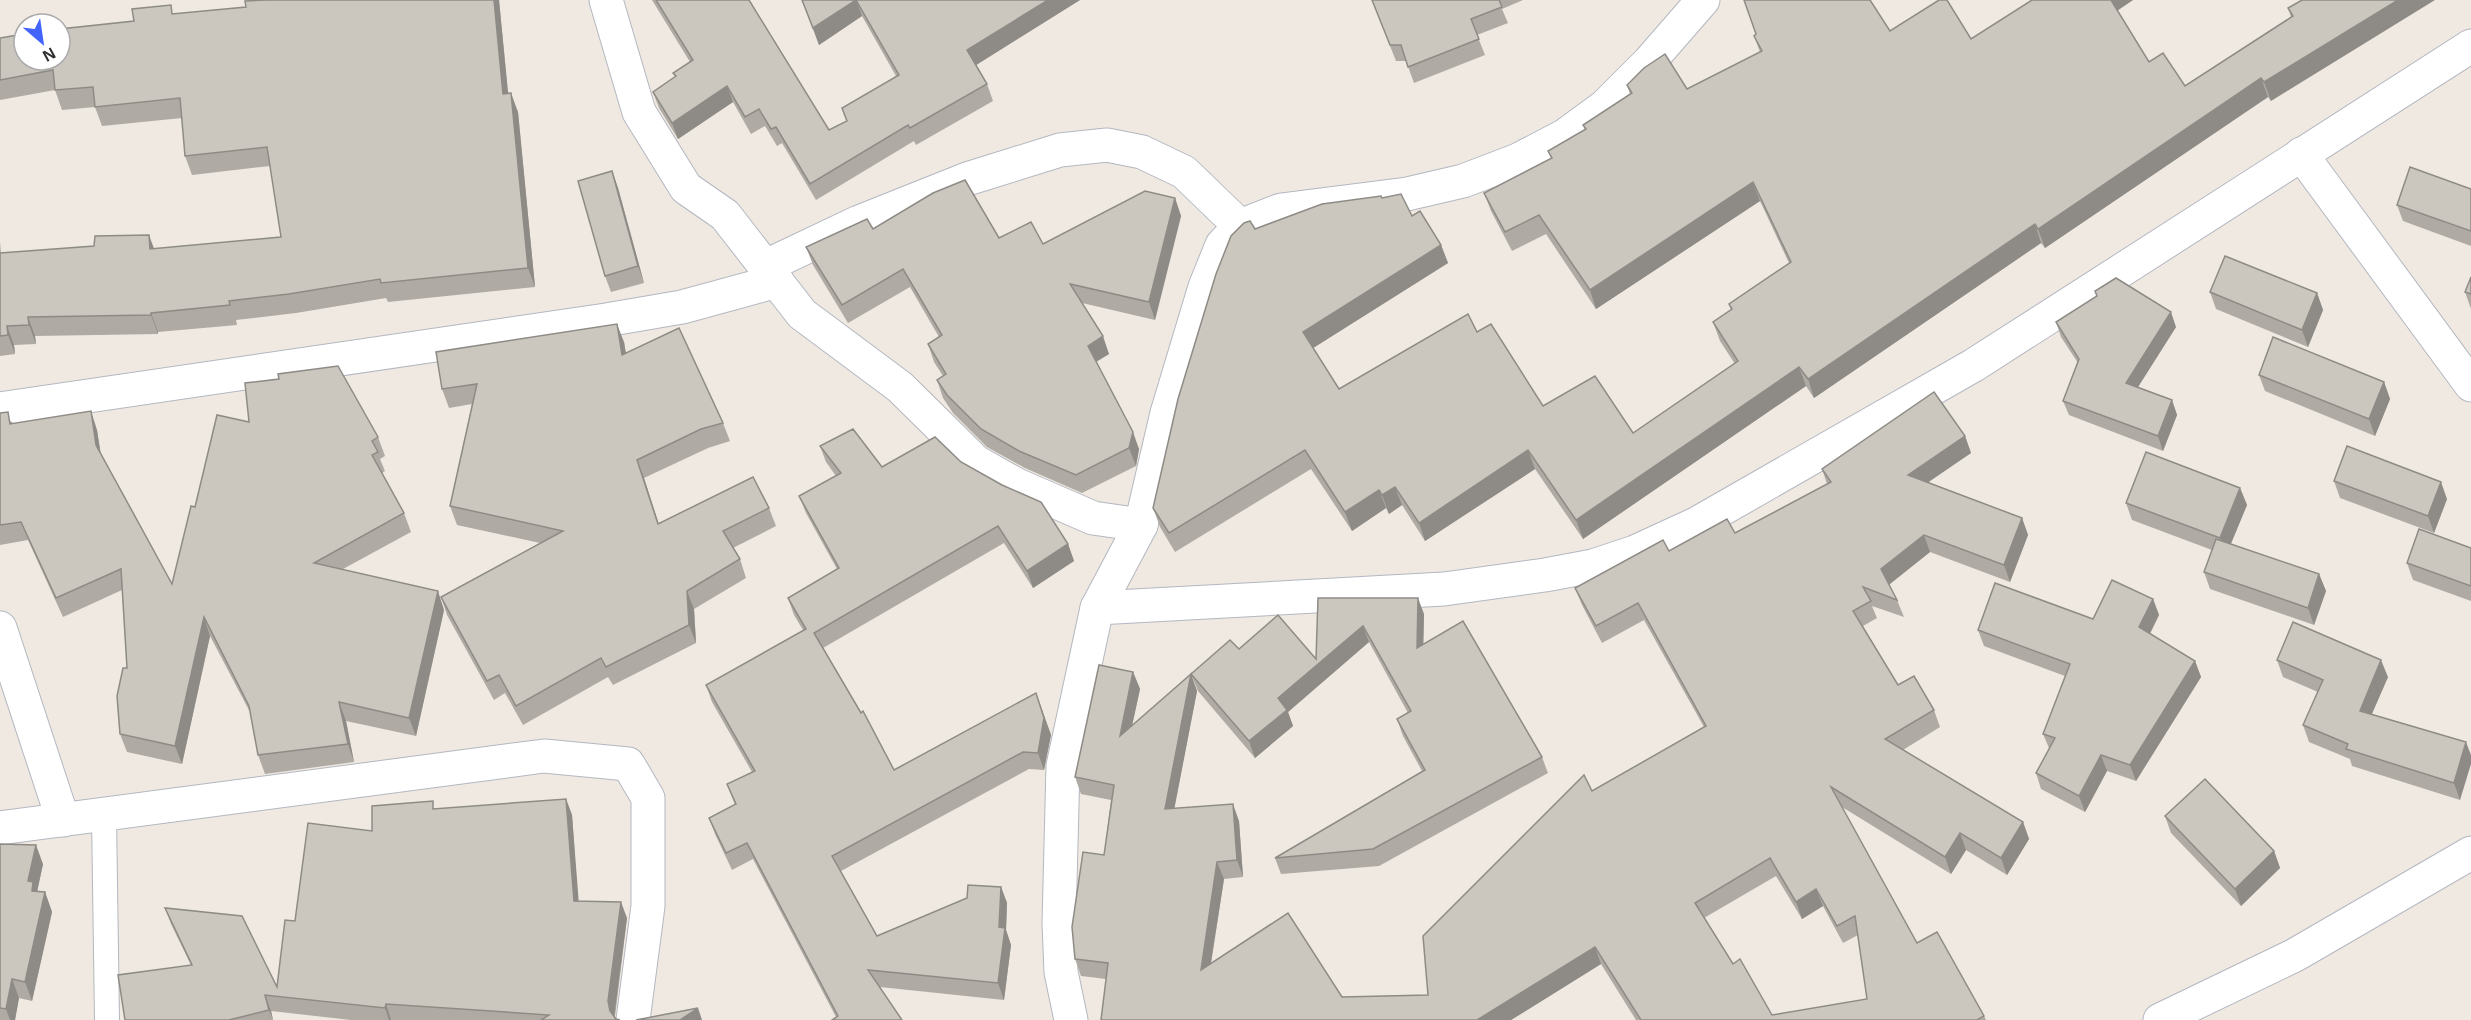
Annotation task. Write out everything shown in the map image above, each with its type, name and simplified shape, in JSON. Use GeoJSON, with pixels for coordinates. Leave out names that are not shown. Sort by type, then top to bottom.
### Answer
{"type":"FeatureCollection","features":[{"type":"Feature","properties":{"kind":"street"},"geometry":{"type":"LineString","coordinates":[[606,0],[639,112],[686,188],[725,215],[802,314],[900,387],[976,462],[1017,485],[1093,518],[1141,525]]}},
{"type":"Feature","properties":{"kind":"street"},"geometry":{"type":"LineString","coordinates":[[1071,1020],[1061,972],[1063,766],[1097,608],[1141,525],[1167,413],[1205,287],[1222,245],[1240,226],[1281,210],[1407,194],[1452,183],[1518,160],[1564,136],[1605,106],[1649,62],[1703,0]]}},
{"type":"Feature","properties":{"kind":"street"},"geometry":{"type":"LineString","coordinates":[[1097,608],[1444,589],[1593,566],[1635,552],[1696,524],[1974,365],[2471,46]]}},
{"type":"Feature","properties":{"kind":"street"},"geometry":{"type":"LineString","coordinates":[[0,409],[682,308],[771,274],[859,222],[967,178],[1060,150],[1107,145],[1142,152],[1184,172],[1240,226]]}},
{"type":"Feature","properties":{"kind":"street"},"geometry":{"type":"LineString","coordinates":[[2301,154],[2471,385]]}},
{"type":"Feature","properties":{"kind":"street"},"geometry":{"type":"LineString","coordinates":[[0,628],[63,819]]}},
{"type":"Feature","properties":{"kind":"street"},"geometry":{"type":"LineString","coordinates":[[0,828],[544,756],[628,764],[648,798],[648,906],[633,1020]]}},
{"type":"Feature","properties":{"kind":"street"},"geometry":{"type":"LineString","coordinates":[[2160,1020],[2295,955],[2471,853]]}},
{"type":"Feature","properties":{"kind":"lane"},"geometry":{"type":"LineString","coordinates":[[104,815],[107,1020]]}},
{"type":"Feature","properties":{"kind":"building"},"geometry":{"type":"Polygon","coordinates":[[[494,0],[503,94],[511,93],[528,268],[381,283],[380,279],[229,301],[230,305],[151,313],[151,315],[28,317],[29,325],[7,326],[8,335],[0,336],[0,253],[94,246],[95,236],[149,235],[150,249],[281,237],[267,147],[185,156],[180,98],[95,107],[93,87],[55,90],[53,72],[72,72],[72,28],[134,21],[132,9],[171,5],[172,14],[246,7],[245,1],[494,0]]]}},
{"type":"Feature","properties":{"kind":"building"},"geometry":{"type":"Polygon","coordinates":[[[656,0],[749,0],[829,130],[847,121],[842,108],[899,75],[856,0],[1048,0],[967,50],[987,84],[910,128],[908,125],[810,184],[776,127],[771,129],[759,109],[745,117],[727,86],[672,123],[653,92],[676,76],[673,73],[693,60],[656,0]]]}},
{"type":"Feature","properties":{"kind":"building"},"geometry":{"type":"Polygon","coordinates":[[[802,0],[856,0],[813,28],[802,0]]]}},
{"type":"Feature","properties":{"kind":"building"},"geometry":{"type":"Polygon","coordinates":[[[1372,0],[1499,0],[1502,7],[1471,19],[1479,39],[1408,67],[1401,45],[1390,45],[1372,0]]]}},
{"type":"Feature","properties":{"kind":"building"},"geometry":{"type":"Polygon","coordinates":[[[1744,0],[1870,0],[1890,31],[1939,0],[1947,0],[1971,39],[2032,0],[2111,0],[2149,62],[2163,53],[2185,86],[2293,16],[2288,8],[2302,0],[2398,0],[2264,82],[2261,78],[2038,229],[2035,224],[1808,379],[1799,367],[1576,520],[1528,450],[1419,523],[1395,487],[1382,495],[1379,490],[1345,512],[1305,450],[1169,533],[1153,508],[1178,399],[1216,274],[1231,236],[1244,223],[1250,221],[1255,229],[1322,204],[1401,194],[1412,216],[1420,211],[1441,245],[1303,332],[1339,389],[1468,314],[1477,332],[1491,324],[1543,406],[1595,376],[1633,433],[1738,361],[1713,322],[1732,309],[1729,304],[1791,262],[1753,182],[1590,290],[1539,215],[1505,232],[1484,193],[1552,158],[1548,151],[1586,129],[1583,125],[1632,93],[1627,85],[1644,68],[1665,54],[1687,89],[1762,51],[1754,36],[1756,34],[1744,0]]]}},
{"type":"Feature","properties":{"kind":"building"},"geometry":{"type":"Polygon","coordinates":[[[12,36],[12,72],[42,72],[0,80],[0,38],[12,36]]]}},
{"type":"Feature","properties":{"kind":"building"},"geometry":{"type":"Polygon","coordinates":[[[2410,167],[2471,189],[2471,231],[2397,205],[2410,167]]]}},
{"type":"Feature","properties":{"kind":"building"},"geometry":{"type":"Polygon","coordinates":[[[612,171],[638,266],[605,276],[578,181],[612,171]]]}},
{"type":"Feature","properties":{"kind":"building"},"geometry":{"type":"Polygon","coordinates":[[[965,180],[999,238],[1031,222],[1043,244],[1145,191],[1175,198],[1149,302],[1070,284],[1103,336],[1088,346],[1133,432],[1129,448],[1076,475],[1019,451],[981,429],[947,395],[937,380],[946,374],[928,344],[942,335],[903,269],[842,305],[806,247],[867,219],[873,229],[933,193],[965,180]]]}},
{"type":"Feature","properties":{"kind":"building"},"geometry":{"type":"Polygon","coordinates":[[[2225,256],[2317,293],[2302,330],[2210,292],[2225,256]]]}},
{"type":"Feature","properties":{"kind":"building"},"geometry":{"type":"Polygon","coordinates":[[[2471,277],[2471,294],[2465,292],[2471,277]]]}},
{"type":"Feature","properties":{"kind":"building"},"geometry":{"type":"Polygon","coordinates":[[[2116,278],[2171,312],[2126,383],[2172,400],[2158,436],[2063,401],[2079,359],[2056,322],[2097,296],[2095,291],[2116,278]]]}},
{"type":"Feature","properties":{"kind":"building"},"geometry":{"type":"Polygon","coordinates":[[[617,324],[622,355],[679,328],[723,423],[701,429],[637,460],[658,524],[753,477],[769,508],[723,531],[740,559],[687,591],[689,625],[606,667],[601,658],[516,706],[499,675],[487,681],[441,597],[563,531],[450,506],[477,384],[442,389],[436,352],[617,324]]]}},
{"type":"Feature","properties":{"kind":"building"},"geometry":{"type":"Polygon","coordinates":[[[2273,337],[2384,382],[2369,419],[2259,375],[2273,337]]]}},
{"type":"Feature","properties":{"kind":"building"},"geometry":{"type":"Polygon","coordinates":[[[338,366],[378,437],[372,441],[378,452],[372,455],[404,513],[314,563],[438,591],[409,718],[339,702],[348,744],[258,755],[249,706],[204,617],[175,746],[120,734],[117,696],[123,668],[127,668],[121,569],[56,598],[21,522],[0,525],[0,413],[8,412],[10,424],[91,411],[96,445],[172,584],[191,506],[195,507],[217,415],[249,422],[245,383],[279,379],[278,374],[338,366]]]}},
{"type":"Feature","properties":{"kind":"building"},"geometry":{"type":"Polygon","coordinates":[[[1934,392],[1965,436],[1908,475],[2022,518],[2004,565],[1924,535],[1881,569],[1897,600],[1863,587],[1871,601],[1853,611],[1898,685],[1914,676],[1934,710],[1885,739],[2023,822],[2001,858],[1960,833],[1945,857],[1831,787],[1917,943],[1937,932],[1984,1016],[1977,1020],[1641,1020],[1595,947],[1477,1020],[1101,1020],[1108,963],[1075,959],[1072,927],[1083,852],[1104,855],[1114,785],[1075,777],[1099,665],[1133,672],[1120,736],[1191,674],[1165,809],[1233,804],[1237,860],[1217,862],[1201,970],[1288,913],[1342,997],[1428,995],[1423,936],[1584,775],[1592,791],[1706,726],[1638,603],[1596,626],[1575,588],[1663,540],[1669,551],[1727,519],[1735,533],[1831,482],[1822,469],[1934,392]],[[1770,858],[1695,903],[1733,964],[1740,959],[1772,1015],[1867,999],[1855,916],[1837,926],[1816,889],[1796,902],[1770,858]]]}},
{"type":"Feature","properties":{"kind":"building"},"geometry":{"type":"Polygon","coordinates":[[[853,429],[882,467],[935,437],[961,462],[1002,485],[1041,502],[1068,544],[1027,571],[998,526],[814,633],[861,713],[863,711],[894,770],[1036,693],[1044,718],[1038,753],[1023,752],[832,856],[877,936],[967,898],[968,885],[1001,887],[999,927],[1005,928],[998,983],[868,970],[902,1020],[832,1020],[838,1016],[747,843],[726,853],[709,818],[736,804],[727,784],[755,771],[706,685],[806,629],[788,598],[839,568],[799,496],[841,473],[820,446],[853,429]]]}},
{"type":"Feature","properties":{"kind":"building"},"geometry":{"type":"Polygon","coordinates":[[[2347,446],[2441,482],[2428,516],[2334,481],[2347,446]]]}},
{"type":"Feature","properties":{"kind":"building"},"geometry":{"type":"Polygon","coordinates":[[[2146,452],[2240,488],[2220,538],[2126,503],[2146,452]]]}},
{"type":"Feature","properties":{"kind":"building"},"geometry":{"type":"Polygon","coordinates":[[[2419,529],[2471,548],[2471,586],[2407,563],[2419,529]]]}},
{"type":"Feature","properties":{"kind":"building"},"geometry":{"type":"Polygon","coordinates":[[[2216,539],[2319,574],[2308,608],[2204,572],[2216,539]]]}},
{"type":"Feature","properties":{"kind":"building"},"geometry":{"type":"Polygon","coordinates":[[[2112,580],[2153,599],[2139,627],[2195,661],[2130,765],[2101,755],[2079,796],[2036,773],[2055,738],[2043,734],[2070,664],[1978,630],[1995,583],[2093,619],[2112,580]]]}},
{"type":"Feature","properties":{"kind":"building"},"geometry":{"type":"Polygon","coordinates":[[[1318,598],[1418,598],[1417,648],[1463,621],[1542,757],[1373,849],[1275,858],[1425,770],[1397,719],[1411,711],[1363,626],[1278,698],[1287,710],[1249,741],[1191,674],[1230,640],[1239,649],[1278,615],[1316,659],[1318,598]]]}},
{"type":"Feature","properties":{"kind":"building"},"geometry":{"type":"Polygon","coordinates":[[[2293,622],[2381,660],[2360,711],[2466,742],[2454,783],[2346,749],[2348,744],[2303,725],[2323,680],[2277,660],[2293,622]]]}},
{"type":"Feature","properties":{"kind":"building"},"geometry":{"type":"Polygon","coordinates":[[[2205,779],[2274,851],[2235,889],[2165,816],[2205,779]]]}},
{"type":"Feature","properties":{"kind":"building"},"geometry":{"type":"Polygon","coordinates":[[[566,799],[574,901],[621,902],[608,1001],[610,1011],[616,1019],[620,1020],[541,1020],[549,1015],[386,1004],[385,1008],[265,995],[269,1010],[229,1020],[125,1020],[118,975],[192,965],[165,908],[242,916],[277,987],[285,920],[295,921],[308,823],[372,831],[372,806],[433,801],[433,809],[566,799]]]}},
{"type":"Feature","properties":{"kind":"building"},"geometry":{"type":"Polygon","coordinates":[[[0,844],[36,845],[28,881],[33,882],[32,891],[45,892],[25,982],[12,979],[6,1009],[0,1008],[0,844]]]}},
{"type":"Feature","properties":{"kind":"building"},"geometry":{"type":"Polygon","coordinates":[[[698,1008],[680,1020],[636,1020],[698,1008]]]}}]}
